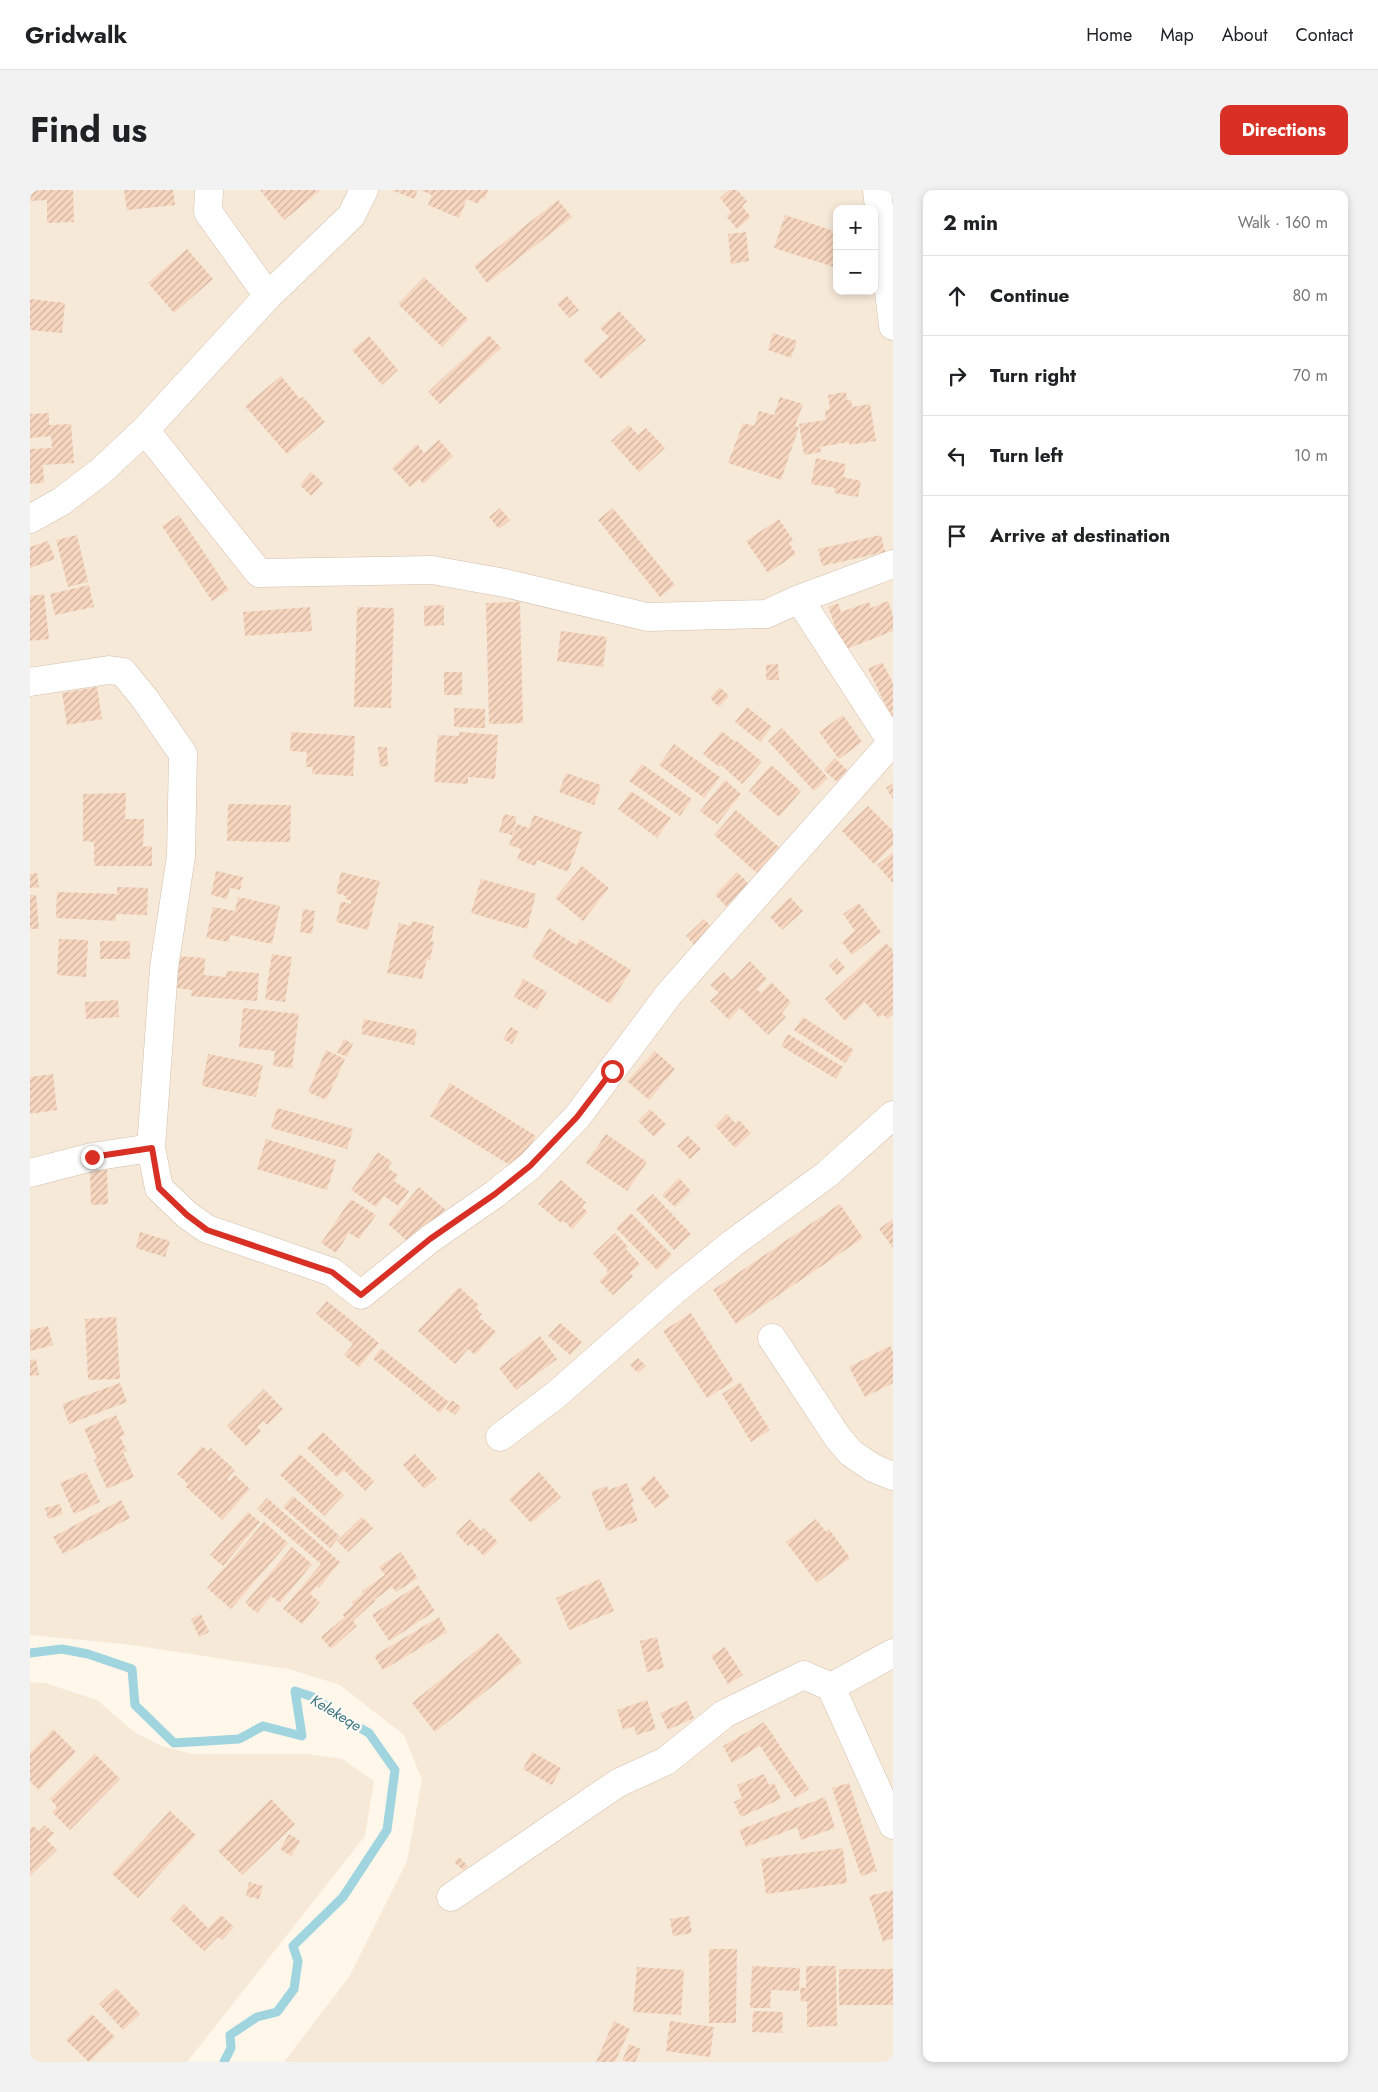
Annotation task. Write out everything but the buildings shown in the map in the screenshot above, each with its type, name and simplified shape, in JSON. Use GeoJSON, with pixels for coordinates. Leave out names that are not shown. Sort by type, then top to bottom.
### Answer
{"type":"FeatureCollection","features":[{"type":"Feature","properties":{"kind":"street"},"geometry":{"type":"LineString","coordinates":[[209,190],[208,212],[268,296]]}},
{"type":"Feature","properties":{"kind":"street"},"geometry":{"type":"LineString","coordinates":[[30,519],[62,501],[100,472],[145,430],[268,296],[351,216],[364,190]]}},
{"type":"Feature","properties":{"kind":"street"},"geometry":{"type":"LineString","coordinates":[[877,190],[893,326]]}},
{"type":"Feature","properties":{"kind":"street"},"geometry":{"type":"LineString","coordinates":[[145,430],[258,574],[432,570],[505,583],[648,617],[766,614],[799,599],[893,564]]}},
{"type":"Feature","properties":{"kind":"street"},"geometry":{"type":"LineString","coordinates":[[30,682],[109,670],[123,672],[145,699],[183,754],[181,856],[164,968],[161,1036],[152,1148],[159,1188],[187,1215],[207,1230],[332,1272],[361,1295],[430,1239],[495,1194],[530,1166],[577,1117],[669,994],[892,742],[799,599]]}},
{"type":"Feature","properties":{"kind":"street"},"geometry":{"type":"LineString","coordinates":[[500,1437],[557,1394],[683,1284],[733,1244],[826,1175],[893,1115]]}},
{"type":"Feature","properties":{"kind":"street"},"geometry":{"type":"LineString","coordinates":[[30,1173],[92,1157],[152,1148]]}},
{"type":"Feature","properties":{"kind":"street"},"geometry":{"type":"LineString","coordinates":[[772,1338],[838,1438],[851,1453],[873,1468],[893,1476]]}},
{"type":"Feature","properties":{"kind":"street"},"geometry":{"type":"LineString","coordinates":[[831,1687],[893,1653]]}},
{"type":"Feature","properties":{"kind":"street"},"geometry":{"type":"LineString","coordinates":[[451,1897],[618,1783],[666,1760],[724,1714],[804,1675],[831,1687],[893,1825]]}},
{"type":"Feature","properties":{"kind":"shaded area"},"geometry":{"type":"Polygon","coordinates":[[[30,190],[893,190],[893,2062],[284,2062],[349,1977],[407,1861],[422,1780],[404,1735],[340,1685],[289,1669],[125,1644],[30,1635],[30,190]]]}},
{"type":"Feature","properties":{"kind":"shaded area"},"geometry":{"type":"Polygon","coordinates":[[[30,1682],[45,1683],[97,1700],[134,1732],[162,1746],[192,1754],[307,1754],[342,1759],[374,1781],[365,1836],[187,2062],[30,2062],[30,1682]]]}},
{"type":"Feature","properties":{"kind":"waterway","name":"Kelekeqe"},"geometry":{"type":"LineString","coordinates":[[30,1653],[62,1649],[88,1654],[132,1669],[135,1705],[174,1743],[239,1739],[263,1726],[302,1736],[295,1691],[316,1698],[338,1716],[369,1733],[395,1770],[387,1830],[343,1897],[293,1946],[298,1961],[294,1989],[277,2012],[257,2017],[230,2035],[231,2048],[224,2062]]}},
{"type":"Feature","properties":{"kind":"route"},"geometry":{"type":"LineString","coordinates":[[92,1157],[152,1148],[159,1188],[187,1215],[207,1230],[332,1272],[361,1295],[430,1239],[495,1194],[530,1166],[577,1117],[612,1071]]}}]}
